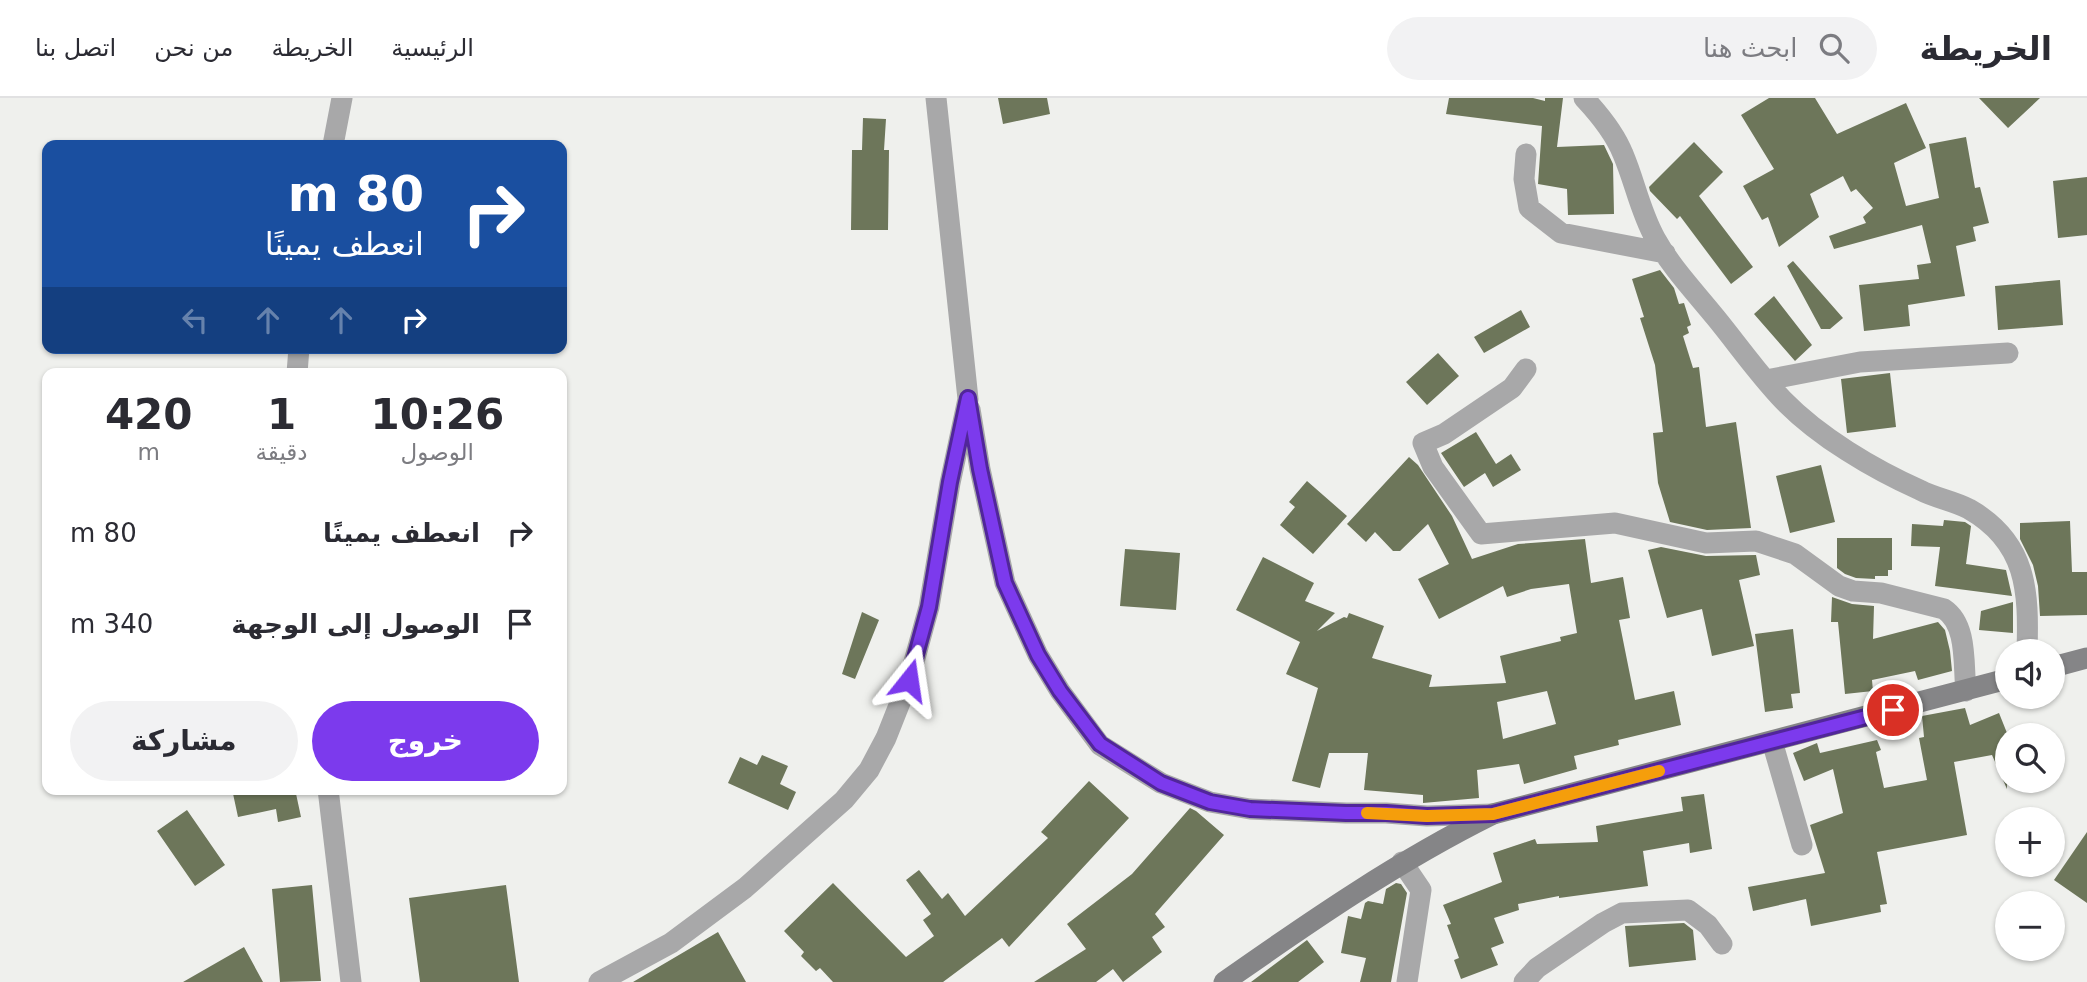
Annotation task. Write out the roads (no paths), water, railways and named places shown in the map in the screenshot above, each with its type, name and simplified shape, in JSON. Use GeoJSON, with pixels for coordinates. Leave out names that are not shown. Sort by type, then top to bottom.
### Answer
{"type":"FeatureCollection","features":[{"type":"Feature","properties":{"kind":"main road"},"geometry":{"type":"LineString","coordinates":[[2065,664],[2087,658]]}},
{"type":"Feature","properties":{"kind":"main road"},"geometry":{"type":"LineString","coordinates":[[1224,982],[1402,862],[1493,814],[1995,683]]}},
{"type":"Feature","properties":{"kind":"street"},"geometry":{"type":"LineString","coordinates":[[334,140],[342,98]]}},
{"type":"Feature","properties":{"kind":"street"},"geometry":{"type":"LineString","coordinates":[[936,98],[968,398],[980,469],[1005,583],[1038,655],[1060,691],[1100,744],[1161,783],[1210,802],[1250,809],[1427,816],[1493,814]]}},
{"type":"Feature","properties":{"kind":"street"},"geometry":{"type":"LineString","coordinates":[[1584,98],[1623,152],[1641,209],[1665,253],[1783,400],[1843,448],[1920,490],[1968,508],[1992,524],[2009,541],[2018,561],[2027,595],[2027,639]]}},
{"type":"Feature","properties":{"kind":"street"},"geometry":{"type":"LineString","coordinates":[[1526,154],[1524,179],[1529,208],[1561,233],[1665,253]]}},
{"type":"Feature","properties":{"kind":"street"},"geometry":{"type":"LineString","coordinates":[[1766,380],[1860,362],[2008,353]]}},
{"type":"Feature","properties":{"kind":"street"},"geometry":{"type":"LineString","coordinates":[[1526,369],[1513,388],[1444,434],[1423,443],[1433,467],[1481,534],[1615,523],[1706,542],[1756,541],[1781,547],[1839,586],[1853,591],[1881,593],[1944,609],[1952,615],[1958,625],[1961,641],[1966,691]]}},
{"type":"Feature","properties":{"kind":"street"},"geometry":{"type":"LineString","coordinates":[[599,982],[671,943],[746,888],[844,800],[869,770],[886,738],[909,680],[929,607],[950,482],[968,398]]}},
{"type":"Feature","properties":{"kind":"street"},"geometry":{"type":"LineString","coordinates":[[1772,741],[1802,845]]}},
{"type":"Feature","properties":{"kind":"street"},"geometry":{"type":"LineString","coordinates":[[329,795],[351,982]]}},
{"type":"Feature","properties":{"kind":"street"},"geometry":{"type":"LineString","coordinates":[[1402,862],[1421,890],[1407,982]]}},
{"type":"Feature","properties":{"kind":"street"},"geometry":{"type":"LineString","coordinates":[[1524,982],[1537,968],[1622,913],[1688,910],[1708,925],[1722,944]]}}]}
